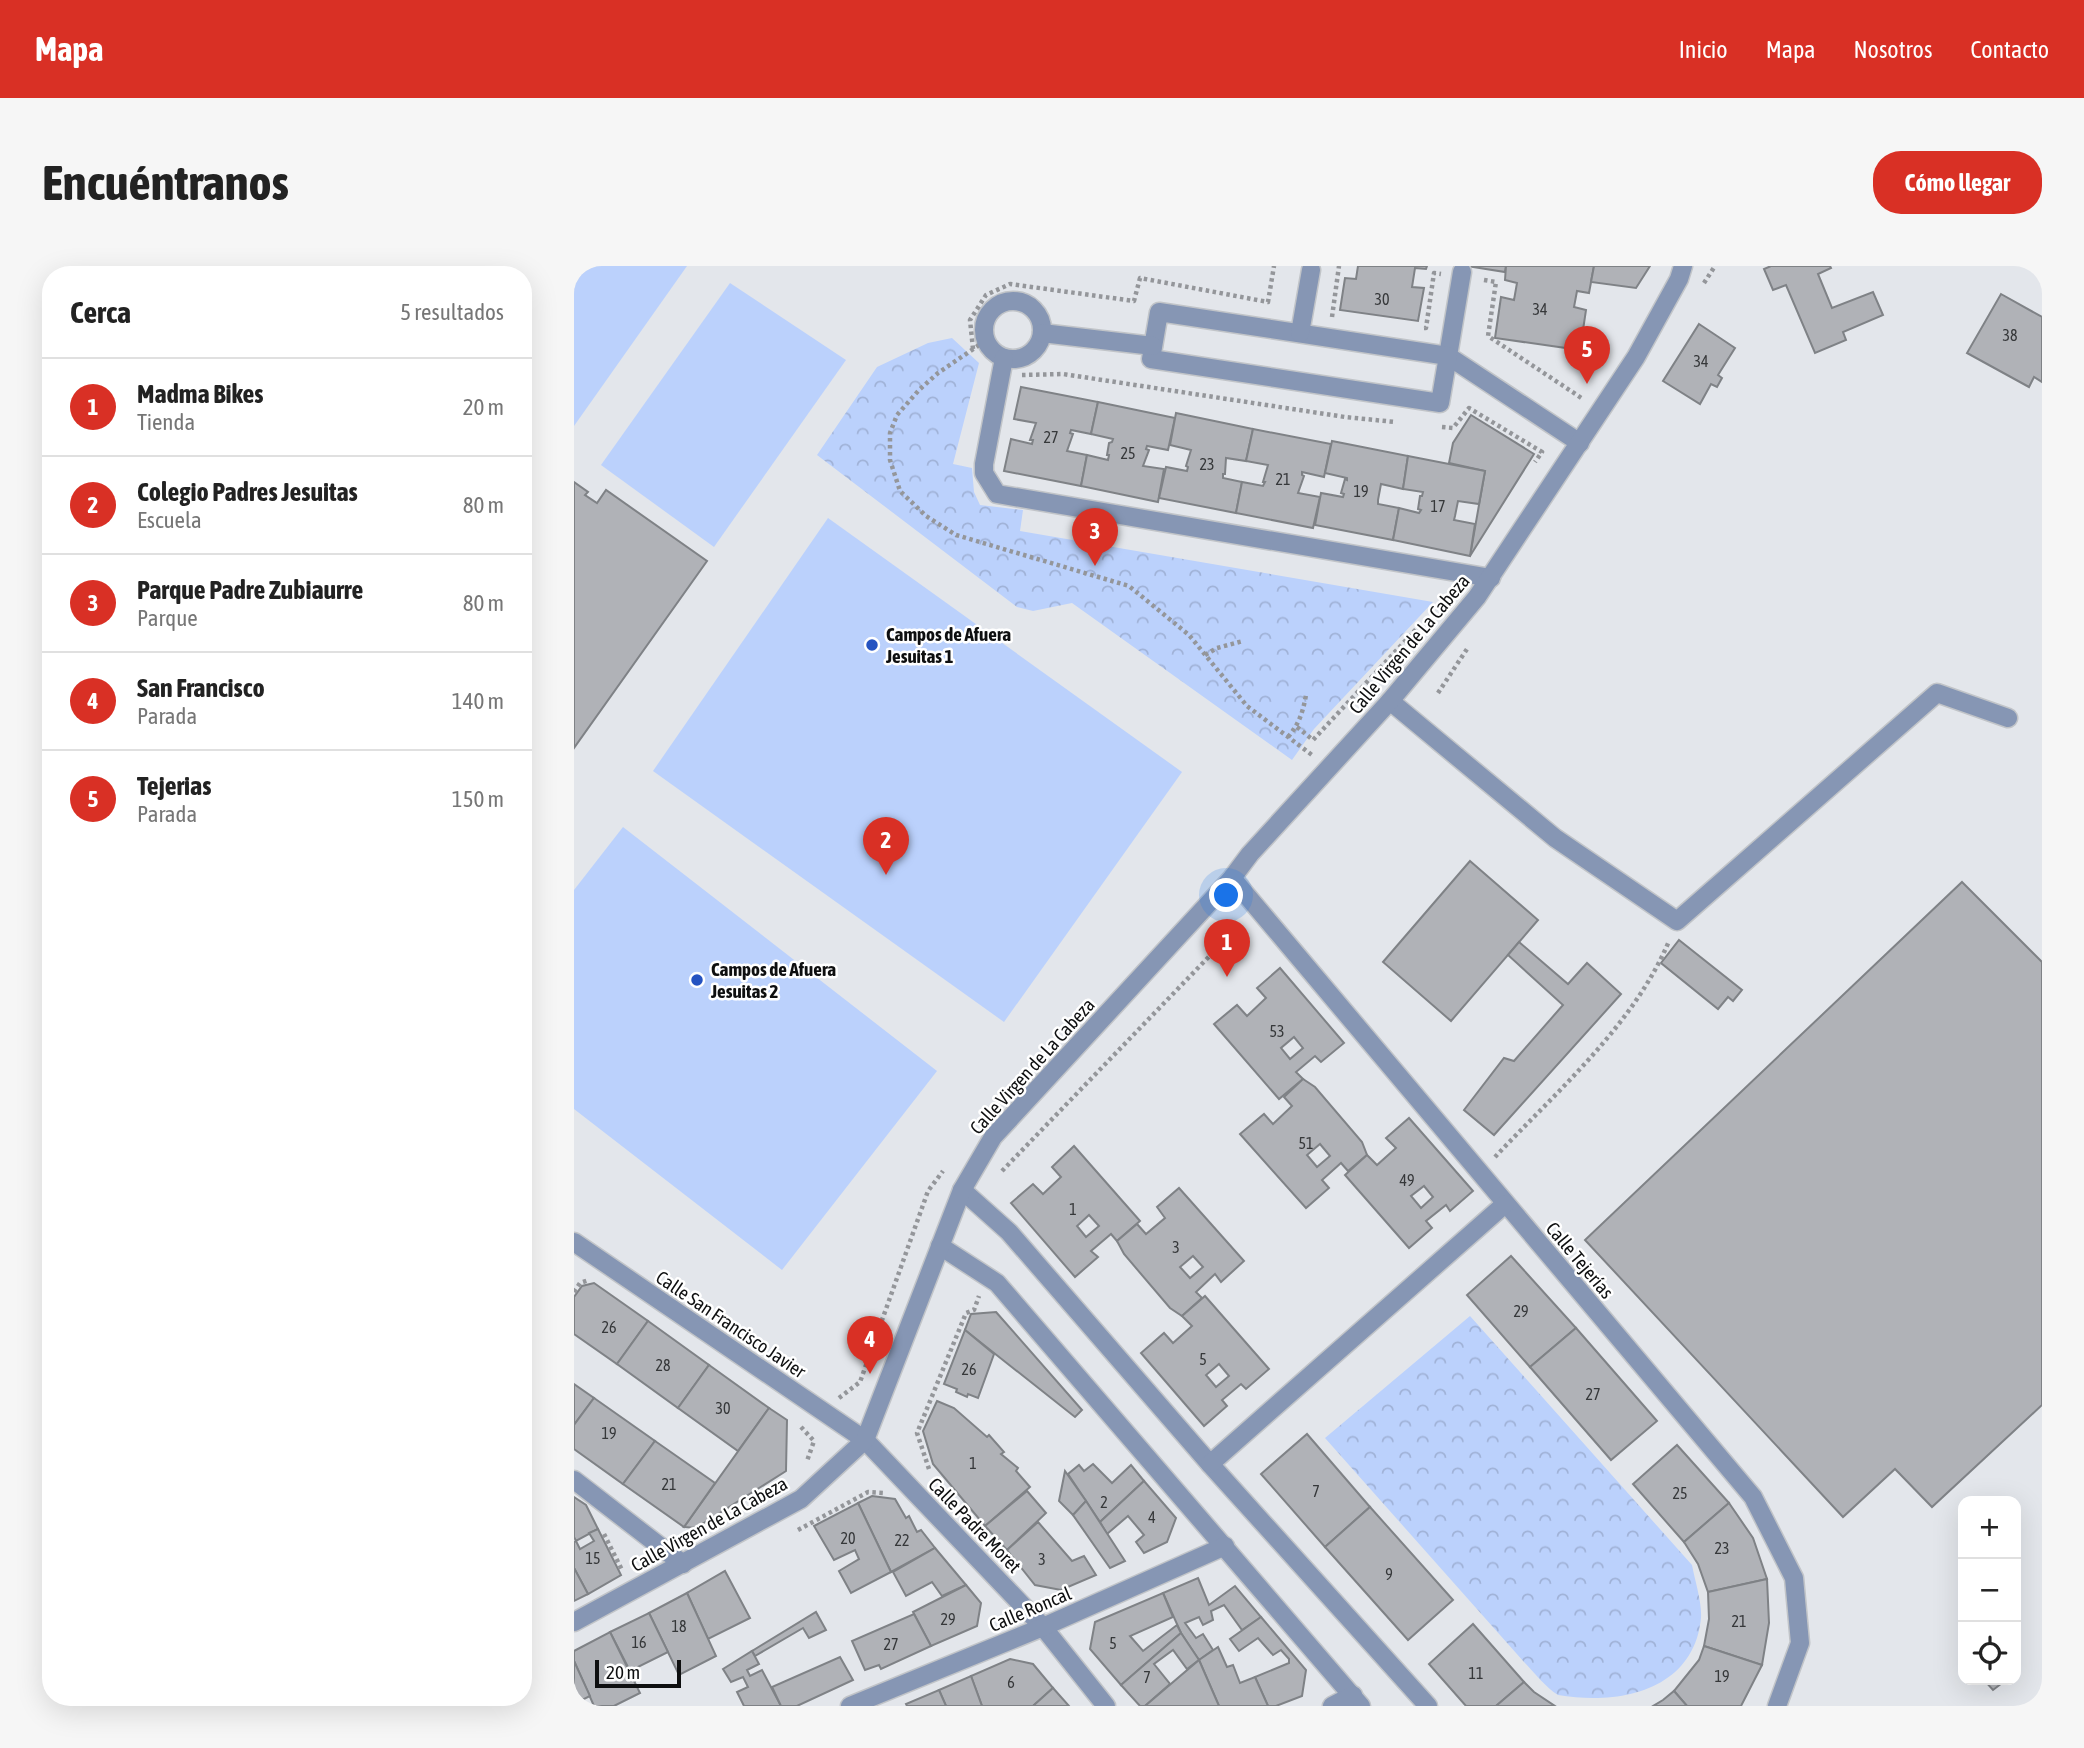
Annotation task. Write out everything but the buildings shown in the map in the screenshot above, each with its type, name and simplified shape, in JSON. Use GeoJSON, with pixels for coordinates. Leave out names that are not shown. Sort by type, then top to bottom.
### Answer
{"type":"FeatureCollection","features":[{"type":"Feature","properties":{"kind":"street","name":"Calle Virgen de La Cabeza"},"geometry":{"type":"LineString","coordinates":[[574,1622],[801,1499],[865,1440],[962,1189],[993,1137],[1232,878],[1250,854],[1390,701],[1478,597],[1636,357],[1684,266]]}},
{"type":"Feature","properties":{"kind":"street"},"geometry":{"type":"LineString","coordinates":[[1300,333],[1311,270]]}},
{"type":"Feature","properties":{"kind":"street"},"geometry":{"type":"LineString","coordinates":[[1462,274],[1448,356],[1440,403],[1151,359],[1159,312],[1448,356],[1580,443]]}},
{"type":"Feature","properties":{"kind":"street"},"geometry":{"type":"LineString","coordinates":[[1014,300],[1032,307],[1038,314],[1042,333],[1034,351],[1017,359],[1004,358],[979,345],[988,313],[1004,301],[1014,300]]}},
{"type":"Feature","properties":{"kind":"street"},"geometry":{"type":"LineString","coordinates":[[1042,333],[1153,346]]}},
{"type":"Feature","properties":{"kind":"street","name":"Calle Virgen de La Cabeza"},"geometry":{"type":"LineString","coordinates":[[1004,358],[984,464],[984,473],[997,494],[1491,578]]}},
{"type":"Feature","properties":{"kind":"street"},"geometry":{"type":"LineString","coordinates":[[1390,701],[1555,838],[1677,921],[1937,693],[2008,718]]}},
{"type":"Feature","properties":{"kind":"street","name":"Calle Tejerías"},"geometry":{"type":"LineString","coordinates":[[1232,878],[1753,1497],[1794,1578],[1800,1643],[1777,1706]]}},
{"type":"Feature","properties":{"kind":"street"},"geometry":{"type":"LineString","coordinates":[[962,1189],[1009,1232],[1210,1464],[1428,1706]]}},
{"type":"Feature","properties":{"kind":"street"},"geometry":{"type":"LineString","coordinates":[[1210,1464],[1505,1204]]}},
{"type":"Feature","properties":{"kind":"street","name":"Calle San Francisco Javier"},"geometry":{"type":"LineString","coordinates":[[575,1245],[865,1440]]}},
{"type":"Feature","properties":{"kind":"street"},"geometry":{"type":"LineString","coordinates":[[940,1246],[997,1283],[1357,1701],[1332,1706]]}},
{"type":"Feature","properties":{"kind":"street","name":"Calle Padre Moret"},"geometry":{"type":"LineString","coordinates":[[865,1440],[1044,1627],[1106,1706]]}},
{"type":"Feature","properties":{"kind":"street"},"geometry":{"type":"LineString","coordinates":[[574,1480],[683,1564]]}},
{"type":"Feature","properties":{"kind":"street","name":"Calle Roncal"},"geometry":{"type":"LineString","coordinates":[[850,1706],[1044,1627],[1225,1546]]}},
{"type":"Feature","properties":{"kind":"path"},"geometry":{"type":"LineString","coordinates":[[1273,266],[1268,302],[1140,278],[1134,301],[1010,284],[986,295],[970,320],[979,345],[938,373],[897,415],[890,433],[890,460],[900,491],[926,516],[956,535],[1129,586],[1189,635],[1247,706],[1316,758]]}},
{"type":"Feature","properties":{"kind":"path"},"geometry":{"type":"LineString","coordinates":[[1339,266],[1331,317],[1345,318]]}},
{"type":"Feature","properties":{"kind":"path"},"geometry":{"type":"LineString","coordinates":[[1413,327],[1426,328],[1434,273],[1462,274],[1496,282],[1488,336],[1583,399],[1590,387]]}},
{"type":"Feature","properties":{"kind":"path"},"geometry":{"type":"LineString","coordinates":[[1016,375],[1063,374],[1399,423]]}},
{"type":"Feature","properties":{"kind":"path"},"geometry":{"type":"LineString","coordinates":[[1440,427],[1453,428],[1469,408],[1542,452],[1535,463]]}},
{"type":"Feature","properties":{"kind":"path"},"geometry":{"type":"LineString","coordinates":[[1297,727],[1313,740],[1423,622]]}},
{"type":"Feature","properties":{"kind":"path"},"geometry":{"type":"LineString","coordinates":[[1205,655],[1217,648],[1243,641]]}},
{"type":"Feature","properties":{"kind":"path"},"geometry":{"type":"LineString","coordinates":[[1287,737],[1297,727],[1306,695]]}},
{"type":"Feature","properties":{"kind":"path"},"geometry":{"type":"LineString","coordinates":[[1479,1173],[1616,1028],[1660,963],[1677,921]]}},
{"type":"Feature","properties":{"kind":"path"},"geometry":{"type":"LineString","coordinates":[[1001,1172],[1225,940]]}},
{"type":"Feature","properties":{"kind":"path"},"geometry":{"type":"LineString","coordinates":[[929,1469],[917,1433],[967,1313],[974,1310],[985,1276]]}},
{"type":"Feature","properties":{"kind":"path"},"geometry":{"type":"LineString","coordinates":[[601,1527],[625,1577]]}},
{"type":"Feature","properties":{"kind":"green space"},"geometry":{"type":"Polygon","coordinates":[[[574,266],[687,266],[574,426],[574,266]]]}},
{"type":"Feature","properties":{"kind":"green space"},"geometry":{"type":"Polygon","coordinates":[[[730,283],[846,360],[714,547],[601,465],[730,283]]]}},
{"type":"Feature","properties":{"kind":"green space"},"geometry":{"type":"Polygon","coordinates":[[[952,338],[979,363],[953,464],[972,468],[974,492],[980,505],[1023,510],[1020,531],[1433,602],[1314,729],[1292,760],[1072,603],[1033,611],[1017,607],[817,455],[877,367],[928,343],[952,338]]]}},
{"type":"Feature","properties":{"kind":"green space","name":"Campos de Afuera Jesuitas 1"},"geometry":{"type":"Polygon","coordinates":[[[828,518],[1182,772],[1004,1022],[653,771],[828,518]]]}},
{"type":"Feature","properties":{"kind":"green space","name":"Campos de Afuera Jesuitas 2"},"geometry":{"type":"Polygon","coordinates":[[[623,827],[937,1071],[782,1270],[574,1109],[574,890],[623,827]]]}},
{"type":"Feature","properties":{"kind":"green space"},"geometry":{"type":"Polygon","coordinates":[[[1470,1316],[1692,1565],[1701,1612],[1695,1642],[1685,1662],[1670,1676],[1651,1687],[1606,1698],[1582,1698],[1554,1692],[1524,1662],[1325,1438],[1470,1316]]]}},
{"type":"Feature","properties":{"kind":"place","name":"Tejerias"},"geometry":{"type":"Point","coordinates":[1587,384]}},
{"type":"Feature","properties":{"kind":"place","name":"Parque Padre Zubiaurre"},"geometry":{"type":"Point","coordinates":[1095,566]}},
{"type":"Feature","properties":{"kind":"place","name":"Campos de Afuera Jesuitas 1"},"geometry":{"type":"Point","coordinates":[872,645]}},
{"type":"Feature","properties":{"kind":"place","name":"Colegio Padres Jesuitas"},"geometry":{"type":"Point","coordinates":[886,875]}},
{"type":"Feature","properties":{"kind":"place","name":"Madma Bikes"},"geometry":{"type":"Point","coordinates":[1227,977]}},
{"type":"Feature","properties":{"kind":"place","name":"Campos de Afuera Jesuitas 2"},"geometry":{"type":"Point","coordinates":[697,980]}},
{"type":"Feature","properties":{"kind":"place","name":"San Francisco"},"geometry":{"type":"Point","coordinates":[870,1374]}}]}
